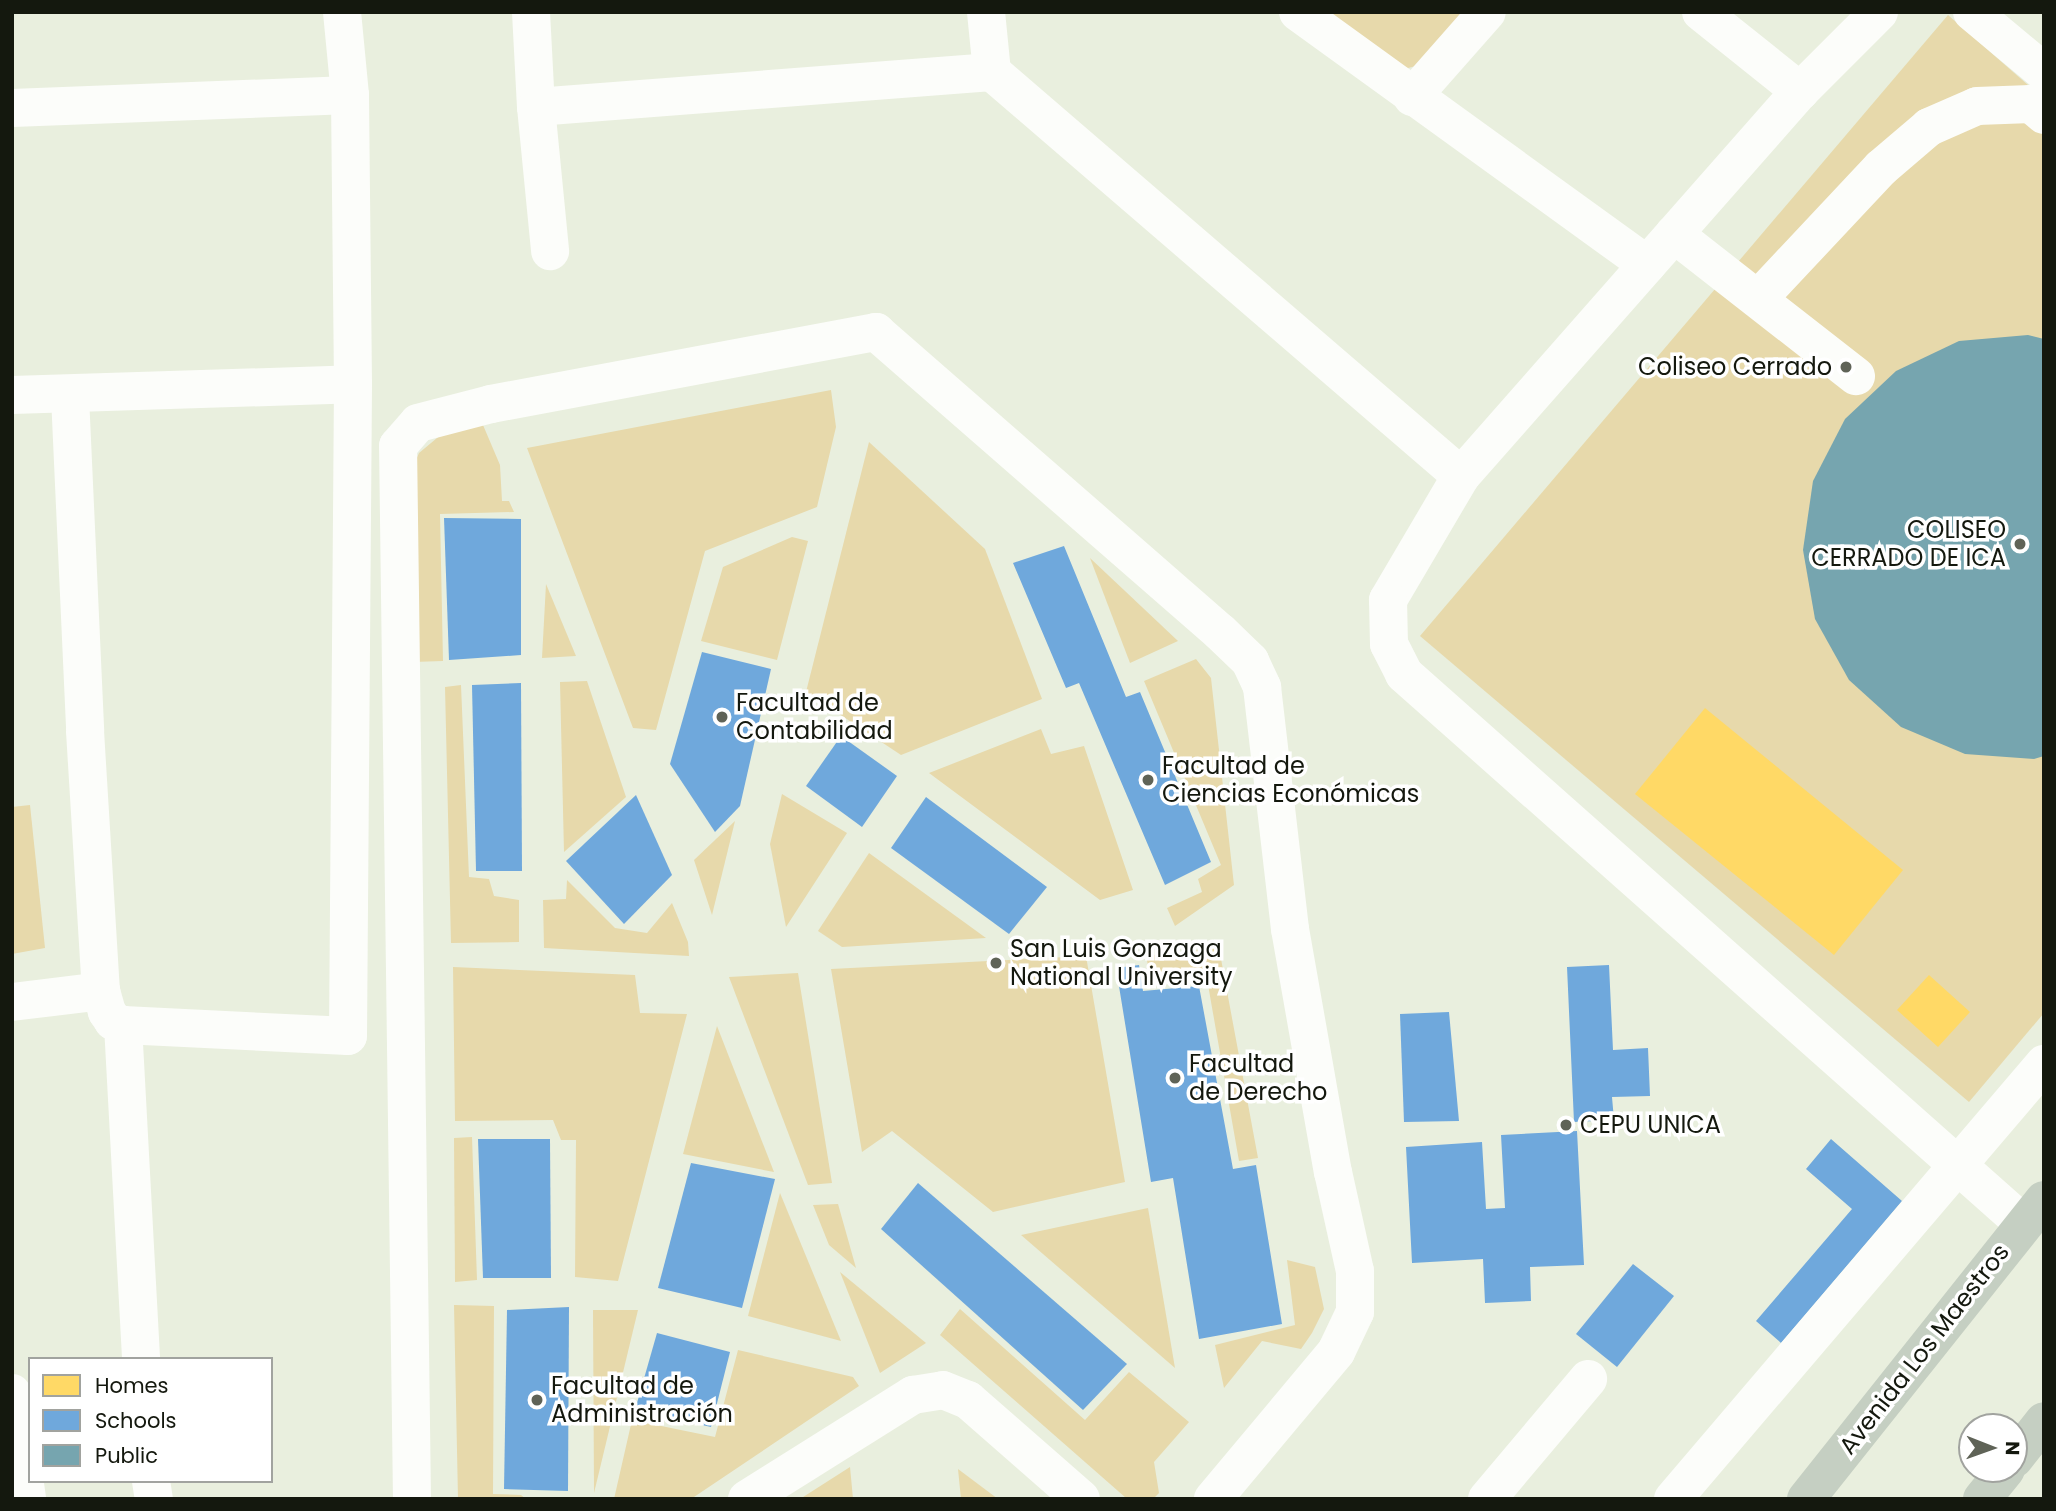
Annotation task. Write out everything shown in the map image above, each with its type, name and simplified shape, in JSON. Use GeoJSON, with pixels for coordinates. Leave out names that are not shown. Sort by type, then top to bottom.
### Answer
{"type":"FeatureCollection","features":[{"type":"Feature","properties":{"kind":"highway","name":"Avenida Los Maestros"},"geometry":{"type":"LineString","coordinates":[[1806,1499],[2034,1212]]}},
{"type":"Feature","properties":{"kind":"highway"},"geometry":{"type":"LineString","coordinates":[[2028,1441],[2044,1421]]}},
{"type":"Feature","properties":{"kind":"highway"},"geometry":{"type":"LineString","coordinates":[[1982,1499],[1995,1483]]}},
{"type":"Feature","properties":{"kind":"street"},"geometry":{"type":"LineString","coordinates":[[70,396],[101,991],[107,1013],[113,1021],[123,1025],[348,1036],[353,384],[350,95],[342,12]]}},
{"type":"Feature","properties":{"kind":"street"},"geometry":{"type":"LineString","coordinates":[[531,12],[536,107],[550,251]]}},
{"type":"Feature","properties":{"kind":"street"},"geometry":{"type":"LineString","coordinates":[[986,12],[992,72],[1461,476]]}},
{"type":"Feature","properties":{"kind":"street"},"geometry":{"type":"LineString","coordinates":[[1298,12],[1647,265]]}},
{"type":"Feature","properties":{"kind":"street"},"geometry":{"type":"LineString","coordinates":[[1412,97],[1487,12]]}},
{"type":"Feature","properties":{"kind":"street"},"geometry":{"type":"LineString","coordinates":[[1701,12],[1800,90]]}},
{"type":"Feature","properties":{"kind":"street"},"geometry":{"type":"LineString","coordinates":[[1879,12],[1800,90],[1461,476],[1388,600],[1389,644],[1404,674],[1959,1164],[2034,1212]]}},
{"type":"Feature","properties":{"kind":"street"},"geometry":{"type":"LineString","coordinates":[[1972,12],[2044,72]]}},
{"type":"Feature","properties":{"kind":"street"},"geometry":{"type":"LineString","coordinates":[[536,107],[992,72]]}},
{"type":"Feature","properties":{"kind":"street"},"geometry":{"type":"LineString","coordinates":[[12,108],[350,95]]}},
{"type":"Feature","properties":{"kind":"street"},"geometry":{"type":"LineString","coordinates":[[1758,299],[1881,168],[1929,127],[1977,106],[2031,104],[2044,115]]}},
{"type":"Feature","properties":{"kind":"street"},"geometry":{"type":"LineString","coordinates":[[1674,234],[1856,376]]}},
{"type":"Feature","properties":{"kind":"street"},"geometry":{"type":"LineString","coordinates":[[412,1499],[398,446],[418,423],[491,404],[876,332],[1220,632],[1250,661],[1262,687],[1290,929],[1333,1172],[1355,1271],[1355,1312],[1336,1352],[1213,1499]]}},
{"type":"Feature","properties":{"kind":"street"},"geometry":{"type":"LineString","coordinates":[[12,395],[70,396],[353,384]]}},
{"type":"Feature","properties":{"kind":"street"},"geometry":{"type":"LineString","coordinates":[[12,1002],[101,991]]}},
{"type":"Feature","properties":{"kind":"street"},"geometry":{"type":"LineString","coordinates":[[123,1025],[141,1357]]}},
{"type":"Feature","properties":{"kind":"street"},"geometry":{"type":"LineString","coordinates":[[1673,1499],[2044,1064]]}},
{"type":"Feature","properties":{"kind":"street"},"geometry":{"type":"LineString","coordinates":[[1487,1499],[1588,1378]]}},
{"type":"Feature","properties":{"kind":"street"},"geometry":{"type":"LineString","coordinates":[[747,1499],[913,1395],[943,1390],[968,1400],[1081,1499]]}},
{"type":"Feature","properties":{"kind":"street"},"geometry":{"type":"LineString","coordinates":[[12,1393],[27,1499]]}},
{"type":"Feature","properties":{"kind":"shaded area"},"geometry":{"type":"Polygon","coordinates":[[[1317,12],[1468,12],[1416,66],[1408,68],[1385,62],[1317,12]]]}},
{"type":"Feature","properties":{"kind":"shaded area","name":"Coliseo Cerrado"},"geometry":{"type":"Polygon","coordinates":[[[1948,15],[2044,99],[2044,1013],[1969,1102],[1420,636],[1948,15]]]}},
{"type":"Feature","properties":{"kind":"shaded area"},"geometry":{"type":"Polygon","coordinates":[[[831,390],[836,427],[817,507],[705,551],[656,730],[633,728],[527,448],[831,390]]]}},
{"type":"Feature","properties":{"kind":"shaded area"},"geometry":{"type":"Polygon","coordinates":[[[483,425],[500,465],[502,501],[509,501],[514,512],[440,514],[443,661],[413,662],[413,467],[419,453],[449,428],[483,425]]]}},
{"type":"Feature","properties":{"kind":"shaded area"},"geometry":{"type":"Polygon","coordinates":[[[869,442],[985,549],[1042,699],[901,755],[806,692],[869,442]]]}},
{"type":"Feature","properties":{"kind":"shaded area"},"geometry":{"type":"Polygon","coordinates":[[[792,537],[808,541],[777,660],[701,641],[723,567],[792,537]]]}},
{"type":"Feature","properties":{"kind":"shaded area"},"geometry":{"type":"Polygon","coordinates":[[[1090,558],[1178,641],[1130,663],[1090,558]]]}},
{"type":"Feature","properties":{"kind":"shaded area"},"geometry":{"type":"Polygon","coordinates":[[[546,584],[576,656],[542,658],[546,584]]]}},
{"type":"Feature","properties":{"kind":"shaded area"},"geometry":{"type":"Polygon","coordinates":[[[1196,659],[1211,678],[1234,885],[1175,926],[1167,908],[1202,892],[1198,879],[1221,865],[1144,681],[1196,659]]]}},
{"type":"Feature","properties":{"kind":"shaded area"},"geometry":{"type":"Polygon","coordinates":[[[587,681],[626,797],[564,852],[560,682],[587,681]]]}},
{"type":"Feature","properties":{"kind":"shaded area"},"geometry":{"type":"Polygon","coordinates":[[[461,685],[469,877],[489,879],[494,896],[519,900],[519,942],[451,943],[445,687],[461,685]]]}},
{"type":"Feature","properties":{"kind":"shaded area"},"geometry":{"type":"Polygon","coordinates":[[[1041,729],[1051,754],[1084,746],[1133,890],[1100,900],[929,773],[1041,729]]]}},
{"type":"Feature","properties":{"kind":"shaded area"},"geometry":{"type":"Polygon","coordinates":[[[782,794],[847,833],[786,927],[770,844],[782,794]]]}},
{"type":"Feature","properties":{"kind":"shaded area"},"geometry":{"type":"Polygon","coordinates":[[[30,805],[45,948],[12,954],[12,807],[30,805]]]}},
{"type":"Feature","properties":{"kind":"shaded area"},"geometry":{"type":"Polygon","coordinates":[[[735,821],[712,915],[694,860],[735,821]]]}},
{"type":"Feature","properties":{"kind":"shaded area"},"geometry":{"type":"Polygon","coordinates":[[[869,853],[986,938],[842,947],[818,931],[869,853]]]}},
{"type":"Feature","properties":{"kind":"shaded area"},"geometry":{"type":"Polygon","coordinates":[[[567,880],[615,928],[647,933],[672,903],[688,942],[689,956],[544,948],[543,900],[566,899],[567,880]]]}},
{"type":"Feature","properties":{"kind":"shaded area"},"geometry":{"type":"Polygon","coordinates":[[[1219,948],[1258,1158],[1239,1161],[1207,979],[1152,984],[1146,956],[1219,948]]]}},
{"type":"Feature","properties":{"kind":"shaded area"},"geometry":{"type":"Polygon","coordinates":[[[1086,956],[1125,1182],[993,1212],[892,1131],[862,1152],[831,969],[1086,956]]]}},
{"type":"Feature","properties":{"kind":"shaded area"},"geometry":{"type":"Polygon","coordinates":[[[453,967],[635,975],[640,1013],[687,1014],[618,1281],[575,1277],[576,1140],[561,1140],[553,1120],[455,1121],[453,967]]]}},
{"type":"Feature","properties":{"kind":"shaded area"},"geometry":{"type":"Polygon","coordinates":[[[798,973],[832,1183],[808,1185],[729,977],[798,973]]]}},
{"type":"Feature","properties":{"kind":"shaded area"},"geometry":{"type":"Polygon","coordinates":[[[717,1026],[774,1172],[683,1154],[717,1026]]]}},
{"type":"Feature","properties":{"kind":"shaded area"},"geometry":{"type":"Polygon","coordinates":[[[472,1137],[477,1280],[455,1282],[454,1138],[472,1137]]]}},
{"type":"Feature","properties":{"kind":"shaded area"},"geometry":{"type":"Polygon","coordinates":[[[780,1193],[841,1341],[748,1316],[780,1193]]]}},
{"type":"Feature","properties":{"kind":"shaded area"},"geometry":{"type":"Polygon","coordinates":[[[838,1204],[856,1268],[829,1245],[813,1205],[838,1204]]]}},
{"type":"Feature","properties":{"kind":"shaded area"},"geometry":{"type":"Polygon","coordinates":[[[1148,1208],[1175,1368],[1021,1235],[1148,1208]]]}},
{"type":"Feature","properties":{"kind":"shaded area"},"geometry":{"type":"Polygon","coordinates":[[[1287,1260],[1315,1267],[1324,1309],[1301,1349],[1262,1341],[1224,1388],[1215,1345],[1295,1325],[1287,1260]]]}},
{"type":"Feature","properties":{"kind":"shaded area"},"geometry":{"type":"Polygon","coordinates":[[[840,1272],[926,1343],[880,1373],[840,1272]]]}},
{"type":"Feature","properties":{"kind":"shaded area"},"geometry":{"type":"Polygon","coordinates":[[[454,1305],[494,1306],[493,1494],[521,1495],[526,1499],[458,1499],[454,1305]]]}},
{"type":"Feature","properties":{"kind":"shaded area"},"geometry":{"type":"Polygon","coordinates":[[[960,1309],[1085,1420],[1129,1372],[1189,1422],[1154,1462],[1159,1493],[1153,1499],[1126,1498],[940,1335],[960,1309]]]}},
{"type":"Feature","properties":{"kind":"shaded area"},"geometry":{"type":"Polygon","coordinates":[[[593,1310],[638,1310],[594,1493],[593,1310]]]}},
{"type":"Feature","properties":{"kind":"shaded area"},"geometry":{"type":"Polygon","coordinates":[[[738,1350],[853,1377],[859,1386],[691,1499],[614,1499],[632,1420],[715,1437],[738,1350]]]}},
{"type":"Feature","properties":{"kind":"shaded area"},"geometry":{"type":"Polygon","coordinates":[[[850,1467],[853,1499],[800,1499],[850,1467]]]}},
{"type":"Feature","properties":{"kind":"shaded area"},"geometry":{"type":"Polygon","coordinates":[[[958,1469],[998,1499],[961,1499],[958,1469]]]}},
{"type":"Feature","properties":{"kind":"building: Homes"},"geometry":{"type":"Polygon","coordinates":[[[1705,708],[1903,870],[1834,955],[1635,794],[1705,708]]]}},
{"type":"Feature","properties":{"kind":"building: Homes"},"geometry":{"type":"Polygon","coordinates":[[[1929,975],[1970,1012],[1938,1047],[1897,1010],[1929,975]]]}},
{"type":"Feature","properties":{"kind":"building: Schools"},"geometry":{"type":"Polygon","coordinates":[[[444,518],[521,519],[521,655],[449,660],[444,518]]]}},
{"type":"Feature","properties":{"kind":"building: Schools","name":"Facultad de Ciencias Económicas"},"geometry":{"type":"Polygon","coordinates":[[[1064,546],[1126,697],[1140,692],[1211,862],[1165,885],[1079,683],[1066,688],[1013,563],[1064,546]]]}},
{"type":"Feature","properties":{"kind":"building: Schools","name":"Facultad de Contabilidad"},"geometry":{"type":"Polygon","coordinates":[[[702,652],[771,669],[740,806],[715,832],[670,764],[702,652]]]}},
{"type":"Feature","properties":{"kind":"building: Schools"},"geometry":{"type":"Polygon","coordinates":[[[521,683],[522,871],[476,871],[472,685],[521,683]]]}},
{"type":"Feature","properties":{"kind":"building: Schools"},"geometry":{"type":"Polygon","coordinates":[[[841,736],[897,776],[862,827],[806,786],[841,736]]]}},
{"type":"Feature","properties":{"kind":"building: Schools"},"geometry":{"type":"Polygon","coordinates":[[[636,795],[672,875],[624,924],[566,861],[636,795]]]}},
{"type":"Feature","properties":{"kind":"building: Schools"},"geometry":{"type":"Polygon","coordinates":[[[926,797],[1047,887],[1009,934],[891,848],[926,797]]]}},
{"type":"Feature","properties":{"kind":"building: Schools","name":"Facultad de Derecho"},"geometry":{"type":"Polygon","coordinates":[[[1139,965],[1143,991],[1199,986],[1233,1169],[1256,1165],[1282,1324],[1199,1339],[1173,1178],[1151,1182],[1116,968],[1139,965]]]}},
{"type":"Feature","properties":{"kind":"building: Schools"},"geometry":{"type":"Polygon","coordinates":[[[1609,965],[1613,1050],[1648,1048],[1650,1096],[1612,1097],[1614,1120],[1574,1122],[1567,967],[1609,965]]]}},
{"type":"Feature","properties":{"kind":"building: Schools"},"geometry":{"type":"Polygon","coordinates":[[[1449,1012],[1459,1121],[1404,1122],[1400,1014],[1449,1012]]]}},
{"type":"Feature","properties":{"kind":"building: Schools"},"geometry":{"type":"Polygon","coordinates":[[[1577,1131],[1584,1265],[1530,1267],[1531,1301],[1485,1303],[1483,1259],[1412,1263],[1406,1147],[1482,1142],[1486,1209],[1505,1208],[1501,1135],[1577,1131]]]}},
{"type":"Feature","properties":{"kind":"building: Schools"},"geometry":{"type":"Polygon","coordinates":[[[478,1139],[550,1139],[551,1278],[483,1278],[478,1139]]]}},
{"type":"Feature","properties":{"kind":"building: Schools"},"geometry":{"type":"Polygon","coordinates":[[[1831,1139],[1902,1201],[1781,1343],[1756,1321],[1852,1209],[1806,1169],[1831,1139]]]}},
{"type":"Feature","properties":{"kind":"building: Schools","name":"Facultad de Administración"},"geometry":{"type":"Polygon","coordinates":[[[691,1163],[775,1179],[742,1308],[658,1288],[691,1163]]]}},
{"type":"Feature","properties":{"kind":"building: Schools"},"geometry":{"type":"Polygon","coordinates":[[[918,1183],[1127,1364],[1083,1410],[881,1229],[918,1183]]]}},
{"type":"Feature","properties":{"kind":"building: Schools"},"geometry":{"type":"Polygon","coordinates":[[[1633,1264],[1674,1296],[1617,1367],[1576,1334],[1633,1264]]]}},
{"type":"Feature","properties":{"kind":"building: Schools","name":"Facultad de Administración"},"geometry":{"type":"Polygon","coordinates":[[[569,1307],[568,1491],[504,1489],[507,1310],[569,1307]]]}},
{"type":"Feature","properties":{"kind":"building: Schools","name":"Facultad de Administración"},"geometry":{"type":"Polygon","coordinates":[[[657,1333],[730,1352],[711,1427],[635,1410],[657,1333]]]}},
{"type":"Feature","properties":{"kind":"building: Public"},"geometry":{"type":"Polygon","coordinates":[[[2028,335],[2044,339],[2044,756],[2034,759],[1965,754],[1901,727],[1849,680],[1815,619],[1803,550],[1813,481],[1845,419],[1896,371],[1959,341],[2028,335]]]}},
{"type":"Feature","properties":{"kind":"place","name":"Coliseo Cerrado"},"geometry":{"type":"Point","coordinates":[1846,367]}},
{"type":"Feature","properties":{"kind":"place","name":"COLISEO CERRADO DE ICA"},"geometry":{"type":"Point","coordinates":[2020,544]}},
{"type":"Feature","properties":{"kind":"place","name":"Facultad de Contabilidad"},"geometry":{"type":"Point","coordinates":[722,717]}},
{"type":"Feature","properties":{"kind":"place","name":"Facultad de Ciencias Económicas"},"geometry":{"type":"Point","coordinates":[1148,780]}},
{"type":"Feature","properties":{"kind":"place","name":"San Luis Gonzaga National University"},"geometry":{"type":"Point","coordinates":[996,963]}},
{"type":"Feature","properties":{"kind":"place","name":"Facultad de Derecho"},"geometry":{"type":"Point","coordinates":[1175,1078]}},
{"type":"Feature","properties":{"kind":"place","name":"CEPU UNICA"},"geometry":{"type":"Point","coordinates":[1566,1125]}},
{"type":"Feature","properties":{"kind":"place","name":"Facultad de Administración"},"geometry":{"type":"Point","coordinates":[537,1400]}}]}
